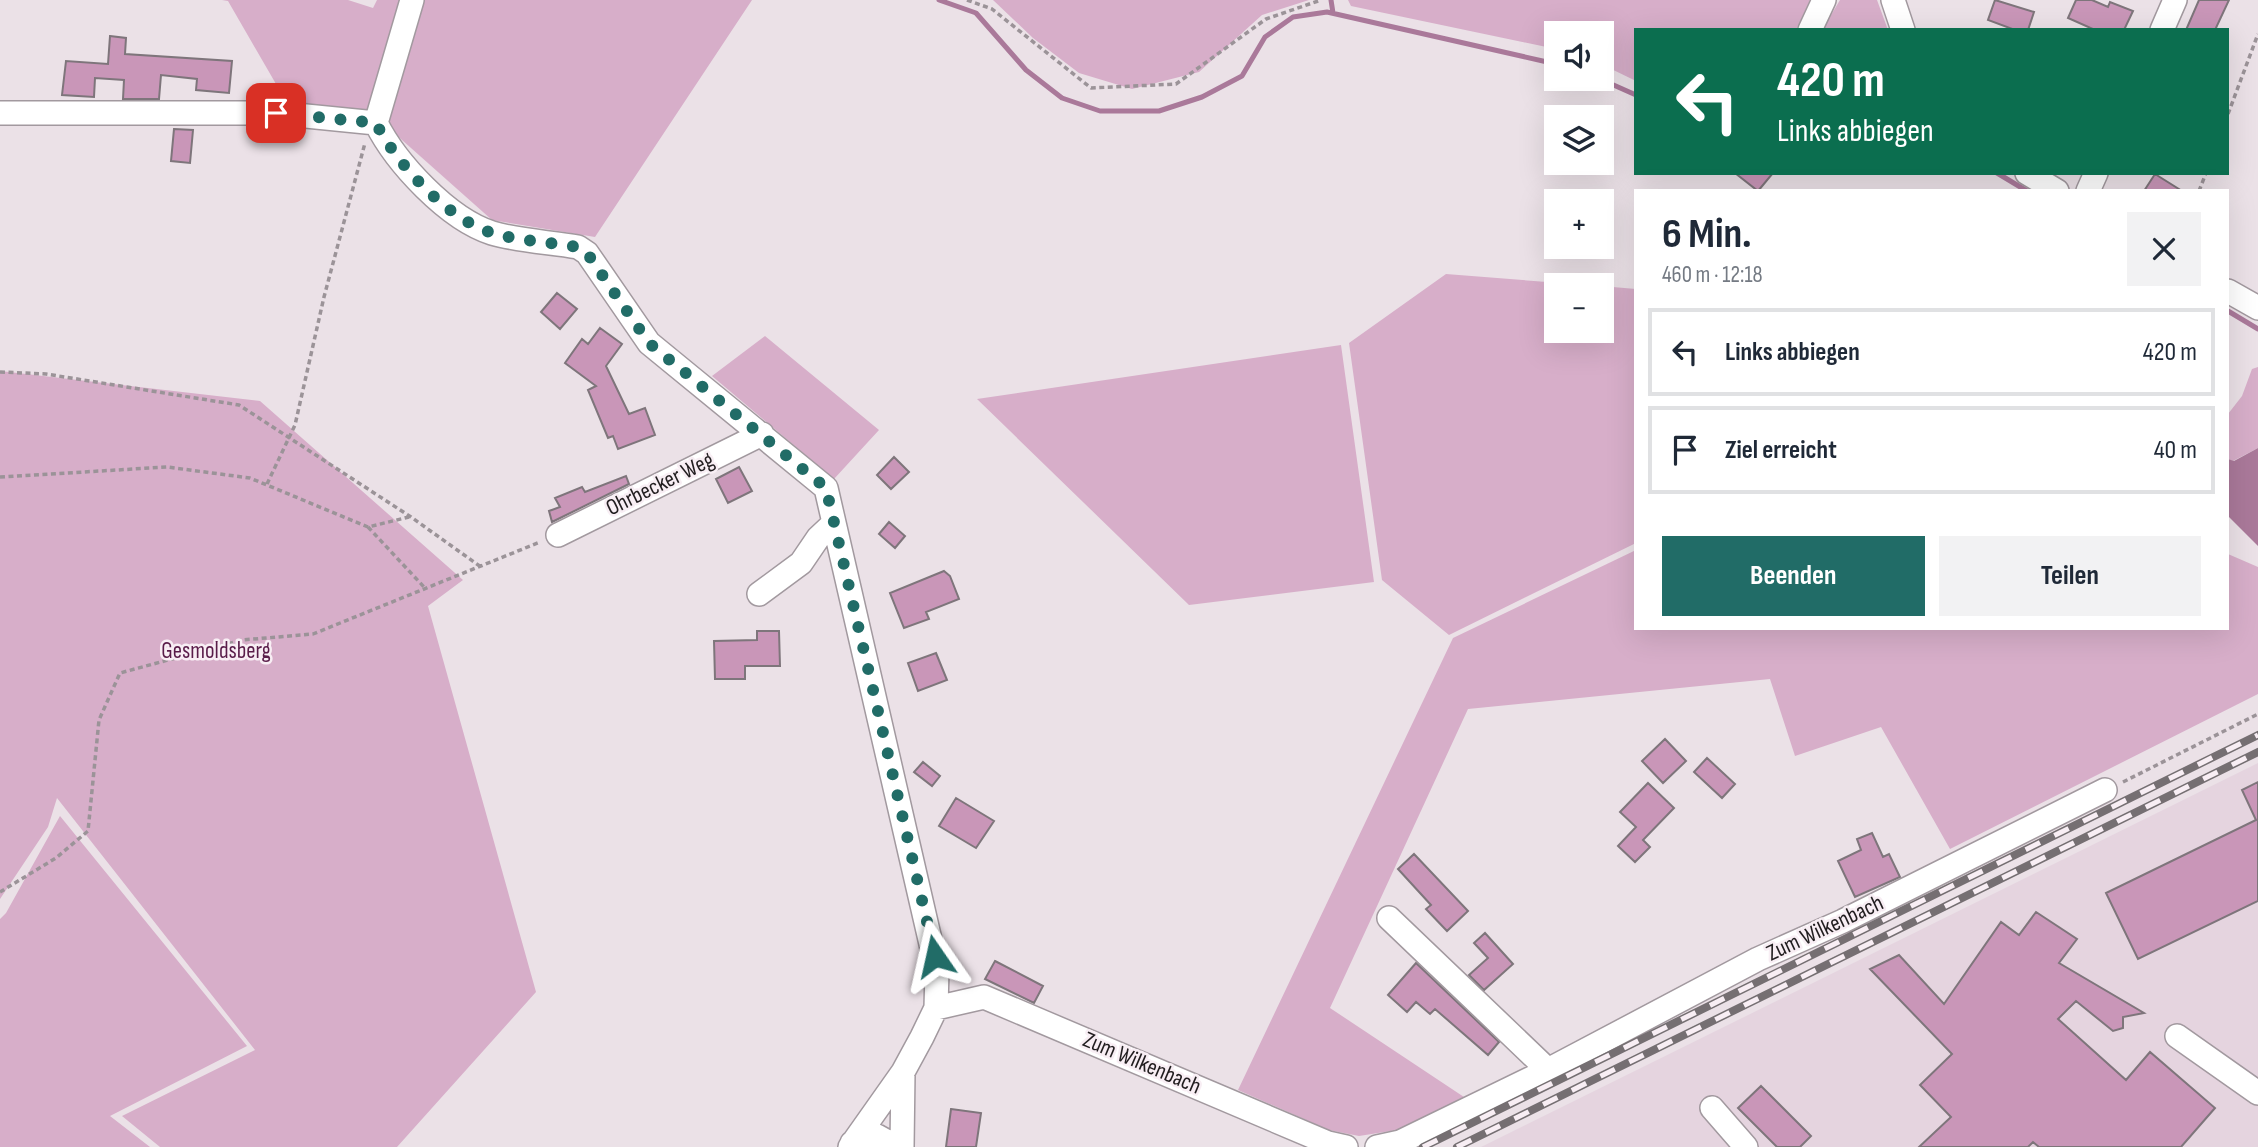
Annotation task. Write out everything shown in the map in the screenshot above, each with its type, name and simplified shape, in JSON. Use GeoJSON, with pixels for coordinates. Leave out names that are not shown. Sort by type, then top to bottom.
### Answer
{"type":"FeatureCollection","features":[{"type":"Feature","properties":{"kind":"street"},"geometry":{"type":"LineString","coordinates":[[412,0],[376,123],[387,145],[422,185],[470,224],[494,233],[578,247],[587,253],[649,343],[826,488],[937,970],[936,1008],[903,1072],[851,1145]]}},
{"type":"Feature","properties":{"kind":"street"},"geometry":{"type":"LineString","coordinates":[[1811,28],[1824,0]]}},
{"type":"Feature","properties":{"kind":"street"},"geometry":{"type":"LineString","coordinates":[[1894,0],[1902,28]]}},
{"type":"Feature","properties":{"kind":"street"},"geometry":{"type":"LineString","coordinates":[[2163,28],[2175,0]]}},
{"type":"Feature","properties":{"kind":"street"},"geometry":{"type":"LineString","coordinates":[[0,113],[276,113],[376,123]]}},
{"type":"Feature","properties":{"kind":"street"},"geometry":{"type":"LineString","coordinates":[[2030,175],[2054,189]]}},
{"type":"Feature","properties":{"kind":"street"},"geometry":{"type":"LineString","coordinates":[[2229,292],[2258,308]]}},
{"type":"Feature","properties":{"kind":"street","name":"Ohrbecker Weg"},"geometry":{"type":"LineString","coordinates":[[558,535],[762,434]]}},
{"type":"Feature","properties":{"kind":"street"},"geometry":{"type":"LineString","coordinates":[[759,594],[801,563],[818,538],[834,523]]}},
{"type":"Feature","properties":{"kind":"street","name":"Zum Wilkenbach"},"geometry":{"type":"LineString","coordinates":[[1377,1147],[1400,1142],[1548,1070],[1758,959],[1843,920],[2105,790]]}},
{"type":"Feature","properties":{"kind":"street"},"geometry":{"type":"LineString","coordinates":[[1390,918],[1548,1070]]}},
{"type":"Feature","properties":{"kind":"street","name":"Zum Wilkenbach"},"geometry":{"type":"LineString","coordinates":[[936,1008],[984,997],[1328,1143],[1346,1147]]}},
{"type":"Feature","properties":{"kind":"street"},"geometry":{"type":"LineString","coordinates":[[2177,1036],[2258,1093]]}},
{"type":"Feature","properties":{"kind":"street"},"geometry":{"type":"LineString","coordinates":[[902,1147],[903,1072]]}},
{"type":"Feature","properties":{"kind":"street"},"geometry":{"type":"LineString","coordinates":[[1712,1108],[1746,1147]]}},
{"type":"Feature","properties":{"kind":"street"},"geometry":{"type":"LineString","coordinates":[[851,1145],[877,1136],[897,1147]]}},
{"type":"Feature","properties":{"kind":"path"},"geometry":{"type":"LineString","coordinates":[[967,0],[992,9],[1091,88],[1176,84],[1266,19],[1321,0]]}},
{"type":"Feature","properties":{"kind":"path"},"geometry":{"type":"LineString","coordinates":[[2229,111],[2258,34]]}},
{"type":"Feature","properties":{"kind":"path"},"geometry":{"type":"LineString","coordinates":[[266,485],[290,438],[358,164],[376,123]]}},
{"type":"Feature","properties":{"kind":"path"},"geometry":{"type":"LineString","coordinates":[[0,372],[46,374],[239,405],[481,566]]}},
{"type":"Feature","properties":{"kind":"path"},"geometry":{"type":"LineString","coordinates":[[0,477],[167,467],[250,478],[368,527],[424,587]]}},
{"type":"Feature","properties":{"kind":"path"},"geometry":{"type":"LineString","coordinates":[[368,527],[411,517]]}},
{"type":"Feature","properties":{"kind":"path"},"geometry":{"type":"LineString","coordinates":[[0,892],[56,858],[88,831],[99,720],[120,673],[242,640],[313,634],[558,535]]}},
{"type":"Feature","properties":{"kind":"path"},"geometry":{"type":"LineString","coordinates":[[2105,790],[2258,714]]}},
{"type":"Feature","properties":{"kind":"shaded area"},"geometry":{"type":"Polygon","coordinates":[[[2258,448],[2258,546],[2229,517],[2229,459],[2234,461],[2258,448]]]}},
{"type":"Feature","properties":{"kind":"shaded area"},"geometry":{"type":"Polygon","coordinates":[[[2258,763],[2258,1147],[1481,1147],[2258,763]]]}},
{"type":"Feature","properties":{"kind":"green space"},"geometry":{"type":"Polygon","coordinates":[[[222,0],[348,0],[373,8],[377,0],[752,0],[595,237],[492,220],[393,132],[287,103],[228,1],[222,0]]]}},
{"type":"Feature","properties":{"kind":"green space"},"geometry":{"type":"Polygon","coordinates":[[[993,0],[1309,0],[1262,15],[1199,72],[1132,89],[1079,73],[1033,38],[993,0]]]}},
{"type":"Feature","properties":{"kind":"green space"},"geometry":{"type":"Polygon","coordinates":[[[1348,0],[1810,0],[1797,28],[1634,28],[1634,80],[1614,70],[1614,21],[1544,21],[1544,46],[1351,6],[1348,0]]]}},
{"type":"Feature","properties":{"kind":"green space"},"geometry":{"type":"Polygon","coordinates":[[[1840,0],[1877,0],[1887,28],[1823,28],[1840,0]]]}},
{"type":"Feature","properties":{"kind":"green space"},"geometry":{"type":"Polygon","coordinates":[[[1446,274],[1544,282],[1544,343],[1614,343],[1614,287],[1634,289],[1634,544],[1449,635],[1382,580],[1349,343],[1446,274]]]}},
{"type":"Feature","properties":{"kind":"green space"},"geometry":{"type":"Polygon","coordinates":[[[765,336],[879,430],[834,479],[712,376],[765,336]]]}},
{"type":"Feature","properties":{"kind":"green space"},"geometry":{"type":"Polygon","coordinates":[[[1341,345],[1374,582],[1189,605],[977,399],[1341,345]]]}},
{"type":"Feature","properties":{"kind":"green space"},"geometry":{"type":"Polygon","coordinates":[[[2258,367],[2258,448],[2233,461],[2229,459],[2229,413],[2242,396],[2252,369],[2258,367]]]}},
{"type":"Feature","properties":{"kind":"green space","name":"Gesmoldsberg"},"geometry":{"type":"Polygon","coordinates":[[[0,371],[260,401],[463,580],[428,606],[536,992],[397,1147],[160,1147],[122,1116],[255,1050],[57,798],[48,827],[0,899],[0,371]]]}},
{"type":"Feature","properties":{"kind":"green space"},"geometry":{"type":"Polygon","coordinates":[[[1634,551],[1634,630],[2229,630],[2229,554],[2258,567],[2258,694],[1950,849],[1881,727],[1795,756],[1770,679],[1468,709],[1330,1008],[1464,1097],[1397,1130],[1359,1136],[1329,1130],[1238,1090],[1453,638],[1634,551]]]}},
{"type":"Feature","properties":{"kind":"green space"},"geometry":{"type":"Polygon","coordinates":[[[60,816],[247,1046],[110,1116],[150,1147],[0,1147],[0,919],[6,913],[60,816]]]}},
{"type":"Feature","properties":{"kind":"building"},"geometry":{"type":"Polygon","coordinates":[[[1995,0],[2034,12],[2029,28],[2010,28],[1988,20],[1995,0]]]}},
{"type":"Feature","properties":{"kind":"building"},"geometry":{"type":"Polygon","coordinates":[[[2076,0],[2092,0],[2108,7],[2110,2],[2133,11],[2125,28],[2090,28],[2068,18],[2076,0]]]}},
{"type":"Feature","properties":{"kind":"building"},"geometry":{"type":"Polygon","coordinates":[[[2199,0],[2229,0],[2216,28],[2187,28],[2199,0]]]}},
{"type":"Feature","properties":{"kind":"building"},"geometry":{"type":"Polygon","coordinates":[[[110,36],[126,38],[125,54],[232,61],[229,93],[196,90],[197,79],[161,75],[159,99],[123,99],[124,80],[95,78],[94,97],[62,95],[66,61],[108,64],[110,36]]]}},
{"type":"Feature","properties":{"kind":"building"},"geometry":{"type":"Polygon","coordinates":[[[174,129],[193,130],[190,163],[171,161],[174,129]]]}},
{"type":"Feature","properties":{"kind":"building"},"geometry":{"type":"Polygon","coordinates":[[[1738,175],[1771,175],[1760,189],[1755,189],[1738,175]]]}},
{"type":"Feature","properties":{"kind":"building"},"geometry":{"type":"Polygon","coordinates":[[[2157,175],[2179,189],[2145,189],[2157,175]]]}},
{"type":"Feature","properties":{"kind":"building"},"geometry":{"type":"Polygon","coordinates":[[[557,293],[577,309],[560,329],[541,312],[557,293]]]}},
{"type":"Feature","properties":{"kind":"building"},"geometry":{"type":"Polygon","coordinates":[[[600,328],[622,344],[606,366],[629,414],[645,408],[655,435],[618,449],[613,436],[608,438],[588,390],[596,386],[565,363],[582,339],[588,344],[600,328]]]}},
{"type":"Feature","properties":{"kind":"building"},"geometry":{"type":"Polygon","coordinates":[[[894,457],[909,472],[891,489],[877,475],[894,457]]]}},
{"type":"Feature","properties":{"kind":"building"},"geometry":{"type":"Polygon","coordinates":[[[739,467],[752,491],[728,503],[716,479],[739,467]]]}},
{"type":"Feature","properties":{"kind":"building"},"geometry":{"type":"Polygon","coordinates":[[[626,476],[629,484],[552,522],[549,511],[560,507],[555,498],[582,487],[585,492],[626,476]]]}},
{"type":"Feature","properties":{"kind":"building"},"geometry":{"type":"Polygon","coordinates":[[[889,522],[905,536],[895,548],[879,534],[889,522]]]}},
{"type":"Feature","properties":{"kind":"building"},"geometry":{"type":"Polygon","coordinates":[[[944,571],[950,576],[959,599],[926,612],[929,619],[904,628],[890,593],[944,571]]]}},
{"type":"Feature","properties":{"kind":"building"},"geometry":{"type":"Polygon","coordinates":[[[757,631],[779,631],[780,666],[745,666],[745,679],[715,679],[714,641],[757,640],[757,631]]]}},
{"type":"Feature","properties":{"kind":"building"},"geometry":{"type":"Polygon","coordinates":[[[936,653],[947,680],[918,691],[908,663],[936,653]]]}},
{"type":"Feature","properties":{"kind":"building"},"geometry":{"type":"Polygon","coordinates":[[[1665,739],[1686,761],[1663,783],[1642,761],[1665,739]]]}},
{"type":"Feature","properties":{"kind":"building"},"geometry":{"type":"Polygon","coordinates":[[[1707,758],[1735,784],[1722,798],[1694,772],[1707,758]]]}},
{"type":"Feature","properties":{"kind":"building"},"geometry":{"type":"Polygon","coordinates":[[[923,762],[940,776],[932,786],[914,772],[923,762]]]}},
{"type":"Feature","properties":{"kind":"building"},"geometry":{"type":"Polygon","coordinates":[[[2258,782],[2258,901],[2138,959],[2106,893],[2256,820],[2242,790],[2258,782]]]}},
{"type":"Feature","properties":{"kind":"building"},"geometry":{"type":"Polygon","coordinates":[[[1648,783],[1674,808],[1643,840],[1650,847],[1635,862],[1618,846],[1636,827],[1620,812],[1648,783]]]}},
{"type":"Feature","properties":{"kind":"building"},"geometry":{"type":"Polygon","coordinates":[[[956,798],[994,821],[976,848],[939,826],[956,798]]]}},
{"type":"Feature","properties":{"kind":"building"},"geometry":{"type":"Polygon","coordinates":[[[1872,833],[1883,857],[1889,854],[1900,877],[1855,897],[1838,861],[1861,850],[1857,839],[1872,833]]]}},
{"type":"Feature","properties":{"kind":"building"},"geometry":{"type":"Polygon","coordinates":[[[1414,854],[1468,911],[1447,931],[1426,909],[1431,905],[1398,869],[1414,854]]]}},
{"type":"Feature","properties":{"kind":"building"},"geometry":{"type":"Polygon","coordinates":[[[2036,912],[2077,939],[2059,963],[2144,1013],[2123,1017],[2123,1028],[2113,1031],[2076,1001],[2058,1019],[2126,1080],[2150,1052],[2215,1108],[2181,1147],[2039,1147],[2033,1142],[2028,1147],[1919,1147],[1951,1117],[1920,1085],[1952,1054],[1870,969],[1899,955],[1944,1004],[2001,922],[2019,935],[2036,912]]]}},
{"type":"Feature","properties":{"kind":"building"},"geometry":{"type":"Polygon","coordinates":[[[1485,933],[1513,964],[1484,990],[1469,975],[1488,958],[1474,943],[1485,933]]]}},
{"type":"Feature","properties":{"kind":"building"},"geometry":{"type":"Polygon","coordinates":[[[995,961],[1043,986],[1034,1003],[985,979],[995,961]]]}},
{"type":"Feature","properties":{"kind":"building"},"geometry":{"type":"Polygon","coordinates":[[[1416,963],[1499,1042],[1488,1055],[1435,1009],[1430,1014],[1416,1002],[1407,1012],[1388,995],[1416,963]]]}},
{"type":"Feature","properties":{"kind":"building"},"geometry":{"type":"Polygon","coordinates":[[[1761,1086],[1811,1136],[1800,1147],[1777,1147],[1738,1108],[1761,1086]]]}},
{"type":"Feature","properties":{"kind":"building"},"geometry":{"type":"Polygon","coordinates":[[[951,1109],[981,1113],[976,1147],[946,1147],[951,1109]]]}},
{"type":"Feature","properties":{"kind":"waterway"},"geometry":{"type":"LineString","coordinates":[[939,0],[976,13],[1026,70],[1062,98],[1100,111],[1159,111],[1202,97],[1242,76],[1265,37],[1293,17],[1327,12],[1544,61]]}},
{"type":"Feature","properties":{"kind":"waterway"},"geometry":{"type":"LineString","coordinates":[[1331,0],[1333,13]]}},
{"type":"Feature","properties":{"kind":"waterway"},"geometry":{"type":"LineString","coordinates":[[1614,85],[1634,94]]}},
{"type":"Feature","properties":{"kind":"waterway"},"geometry":{"type":"LineString","coordinates":[[2000,175],[2024,189]]}},
{"type":"Feature","properties":{"kind":"waterway"},"geometry":{"type":"LineString","coordinates":[[2229,312],[2258,329]]}},
{"type":"Feature","properties":{"kind":"railway"},"geometry":{"type":"LineString","coordinates":[[1423,1147],[2258,735]]}},
{"type":"Feature","properties":{"kind":"railway"},"geometry":{"type":"LineString","coordinates":[[1457,1147],[2258,752]]}},
{"type":"Feature","properties":{"kind":"route"},"geometry":{"type":"LineString","coordinates":[[276,113],[376,123],[387,145],[422,185],[470,224],[494,233],[578,247],[587,253],[649,343],[826,488],[935,956]]}}]}
